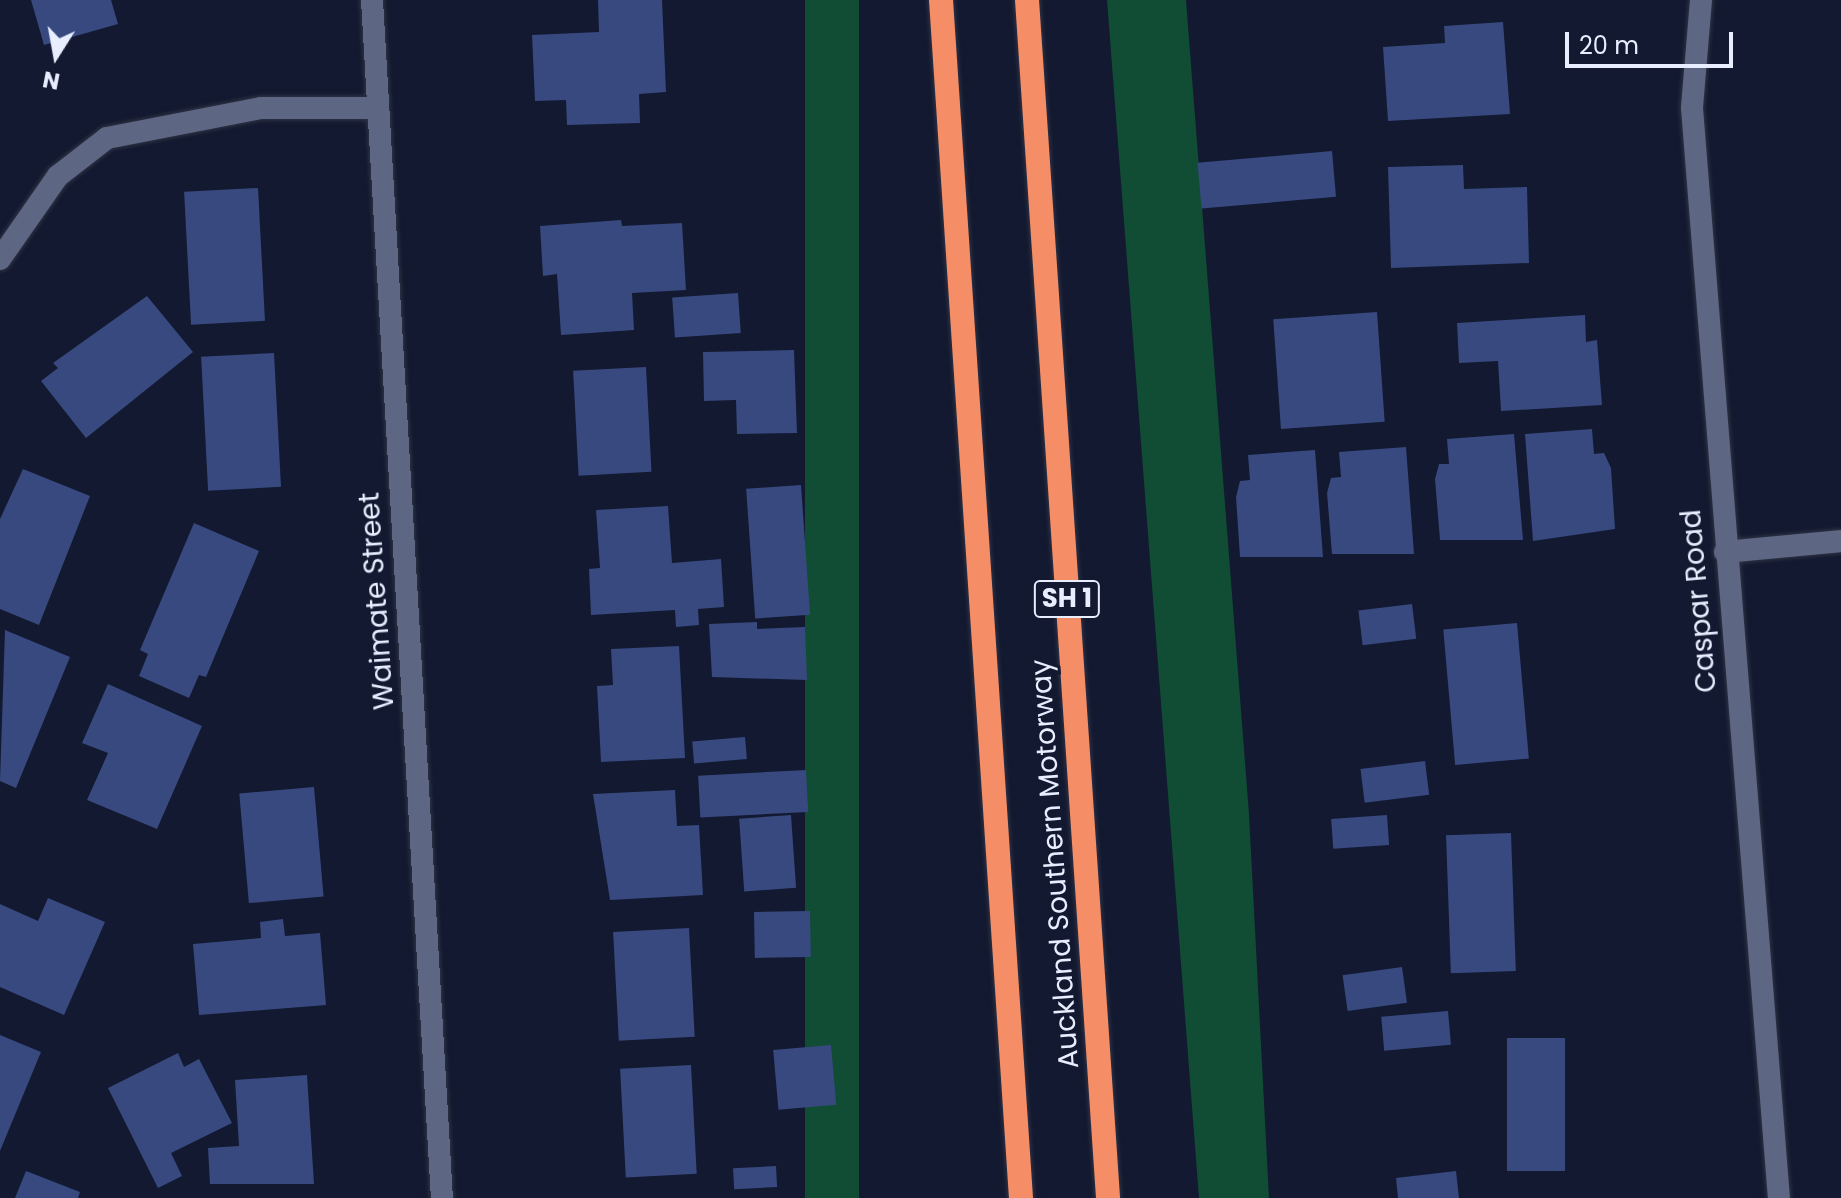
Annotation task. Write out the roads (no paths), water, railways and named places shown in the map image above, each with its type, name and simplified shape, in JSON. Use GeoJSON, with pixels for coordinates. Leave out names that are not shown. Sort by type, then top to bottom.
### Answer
{"type":"FeatureCollection","features":[{"type":"Feature","properties":{"kind":"highway","name":"Auckland Southern Motorway"},"geometry":{"type":"LineString","coordinates":[[941,0],[1021,1198]]}},
{"type":"Feature","properties":{"kind":"highway","name":"Auckland Southern Motorway"},"geometry":{"type":"LineString","coordinates":[[1027,0],[1108,1198]]}},
{"type":"Feature","properties":{"kind":"street","name":"Waimate Street"},"geometry":{"type":"LineString","coordinates":[[372,0],[442,1198]]}},
{"type":"Feature","properties":{"kind":"street","name":"Caspar Road"},"geometry":{"type":"LineString","coordinates":[[1701,0],[1692,108],[1725,552],[1779,1198]]}},
{"type":"Feature","properties":{"kind":"street"},"geometry":{"type":"LineString","coordinates":[[0,259],[58,176],[107,138],[261,108],[376,108]]}},
{"type":"Feature","properties":{"kind":"street"},"geometry":{"type":"LineString","coordinates":[[1725,552],[1841,541]]}}]}
